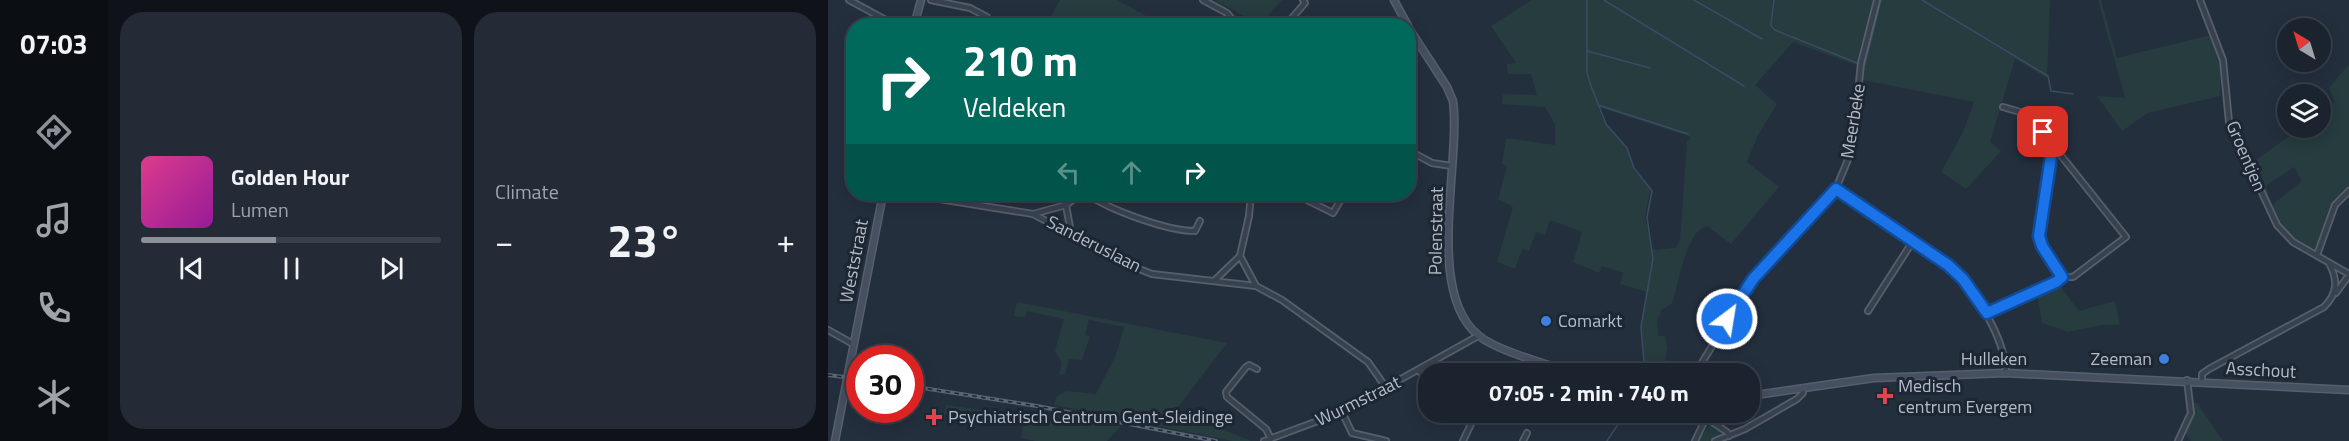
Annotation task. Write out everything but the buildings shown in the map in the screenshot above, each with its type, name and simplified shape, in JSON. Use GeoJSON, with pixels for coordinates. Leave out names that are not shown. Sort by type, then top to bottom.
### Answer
{"type":"FeatureCollection","features":[{"type":"Feature","properties":{"kind":"main road"},"geometry":{"type":"LineString","coordinates":[[916,18],[921,0]]}},
{"type":"Feature","properties":{"kind":"main road","name":"Polenstraat"},"geometry":{"type":"LineString","coordinates":[[1394,0],[1404,18]]}},
{"type":"Feature","properties":{"kind":"main road","name":"Polenstraat"},"geometry":{"type":"LineString","coordinates":[[1416,39],[1447,87],[1453,101],[1450,285],[1466,319],[1479,336]]}},
{"type":"Feature","properties":{"kind":"main road","name":"Weststraat"},"geometry":{"type":"LineString","coordinates":[[835,441],[882,201]]}},
{"type":"Feature","properties":{"kind":"main road"},"geometry":{"type":"LineString","coordinates":[[1479,336],[1548,363]]}},
{"type":"Feature","properties":{"kind":"main road","name":"Hulleken"},"geometry":{"type":"LineString","coordinates":[[1760,394],[1874,378],[2006,373],[2187,380]]}},
{"type":"Feature","properties":{"kind":"main road","name":"Asschout"},"geometry":{"type":"LineString","coordinates":[[2187,380],[2349,390]]}},
{"type":"Feature","properties":{"kind":"street"},"geometry":{"type":"LineString","coordinates":[[849,0],[882,18]]}},
{"type":"Feature","properties":{"kind":"street"},"geometry":{"type":"LineString","coordinates":[[931,0],[970,8],[987,18]]}},
{"type":"Feature","properties":{"kind":"street"},"geometry":{"type":"LineString","coordinates":[[1203,0],[1227,13],[1231,18]]}},
{"type":"Feature","properties":{"kind":"street"},"geometry":{"type":"LineString","coordinates":[[1292,18],[1305,3],[1303,0]]}},
{"type":"Feature","properties":{"kind":"street","name":"Meerbeke"},"geometry":{"type":"LineString","coordinates":[[1702,363],[1753,279],[1836,189],[1852,150],[1861,63],[1877,0]]}},
{"type":"Feature","properties":{"kind":"street","name":"Groentjen"},"geometry":{"type":"LineString","coordinates":[[2200,0],[2223,60],[2229,122],[2269,209],[2285,235],[2349,274]]}},
{"type":"Feature","properties":{"kind":"street"},"geometry":{"type":"LineString","coordinates":[[2002,107],[2020,112],[2029,121],[2040,121],[2042,139]]}},
{"type":"Feature","properties":{"kind":"street"},"geometry":{"type":"LineString","coordinates":[[2029,121],[2028,135],[2036,140],[2042,139]]}},
{"type":"Feature","properties":{"kind":"street"},"geometry":{"type":"LineString","coordinates":[[1987,313],[2062,277],[2073,277],[2126,237],[2059,153],[2052,150],[2042,139]]}},
{"type":"Feature","properties":{"kind":"street"},"geometry":{"type":"LineString","coordinates":[[2052,150],[2039,236],[2042,246],[2062,277]]}},
{"type":"Feature","properties":{"kind":"street"},"geometry":{"type":"LineString","coordinates":[[1416,154],[1432,163],[1452,166]]}},
{"type":"Feature","properties":{"kind":"street"},"geometry":{"type":"LineString","coordinates":[[1836,189],[1913,241],[1963,279],[1987,313],[2006,366],[2006,373]]}},
{"type":"Feature","properties":{"kind":"street"},"geometry":{"type":"LineString","coordinates":[[2316,255],[2335,205],[2349,191]]}},
{"type":"Feature","properties":{"kind":"street","name":"Sanderuslaan"},"geometry":{"type":"LineString","coordinates":[[952,201],[1033,214],[1152,274],[1256,286],[1282,300],[1368,362],[1387,389]]}},
{"type":"Feature","properties":{"kind":"street"},"geometry":{"type":"LineString","coordinates":[[1033,214],[1066,205],[1071,201]]}},
{"type":"Feature","properties":{"kind":"street"},"geometry":{"type":"LineString","coordinates":[[1101,201],[1126,213],[1170,226],[1195,231],[1200,221]]}},
{"type":"Feature","properties":{"kind":"street"},"geometry":{"type":"LineString","coordinates":[[1215,280],[1240,256],[1250,201]]}},
{"type":"Feature","properties":{"kind":"street"},"geometry":{"type":"LineString","coordinates":[[1309,201],[1333,213],[1340,201]]}},
{"type":"Feature","properties":{"kind":"street"},"geometry":{"type":"LineString","coordinates":[[1066,205],[1071,233]]}},
{"type":"Feature","properties":{"kind":"street"},"geometry":{"type":"LineString","coordinates":[[1868,311],[1913,241]]}},
{"type":"Feature","properties":{"kind":"street"},"geometry":{"type":"LineString","coordinates":[[1240,256],[1256,286]]}},
{"type":"Feature","properties":{"kind":"street"},"geometry":{"type":"LineString","coordinates":[[2329,263],[2336,284],[2333,297]]}},
{"type":"Feature","properties":{"kind":"street"},"geometry":{"type":"LineString","coordinates":[[2202,381],[2202,374],[2210,369],[2318,311],[2333,297],[2349,274]]}},
{"type":"Feature","properties":{"kind":"street"},"geometry":{"type":"LineString","coordinates":[[828,330],[853,344]]}},
{"type":"Feature","properties":{"kind":"street","name":"Wurmstraat"},"geometry":{"type":"LineString","coordinates":[[1431,363],[1479,336]]}},
{"type":"Feature","properties":{"kind":"street"},"geometry":{"type":"LineString","coordinates":[[1257,369],[1246,367],[1226,392],[1227,397],[1263,426],[1271,439]]}},
{"type":"Feature","properties":{"kind":"street","name":"Wurmstraat"},"geometry":{"type":"LineString","coordinates":[[1264,441],[1342,412],[1418,371]]}},
{"type":"Feature","properties":{"kind":"street"},"geometry":{"type":"LineString","coordinates":[[2178,441],[2191,413],[2187,380]]}},
{"type":"Feature","properties":{"kind":"street"},"geometry":{"type":"LineString","coordinates":[[1715,441],[1729,436],[1797,399],[1803,393],[1802,388]]}},
{"type":"Feature","properties":{"kind":"street"},"geometry":{"type":"LineString","coordinates":[[1342,412],[1352,433],[1386,441]]}},
{"type":"Feature","properties":{"kind":"street"},"geometry":{"type":"LineString","coordinates":[[1463,441],[1472,423]]}},
{"type":"Feature","properties":{"kind":"street"},"geometry":{"type":"LineString","coordinates":[[1695,441],[1701,423]]}},
{"type":"Feature","properties":{"kind":"street"},"geometry":{"type":"LineString","coordinates":[[1715,423],[1728,432],[1729,436]]}},
{"type":"Feature","properties":{"kind":"street"},"geometry":{"type":"LineString","coordinates":[[1523,441],[1527,432]]}},
{"type":"Feature","properties":{"kind":"green space"},"geometry":{"type":"Polygon","coordinates":[[[1060,0],[1117,0],[1150,18],[1050,18],[1060,0]]]}},
{"type":"Feature","properties":{"kind":"green space"},"geometry":{"type":"Polygon","coordinates":[[[1214,0],[1282,0],[1266,18],[1247,18],[1214,0]]]}},
{"type":"Feature","properties":{"kind":"green space"},"geometry":{"type":"Polygon","coordinates":[[[1532,0],[1873,0],[1856,65],[1793,42],[1755,85],[1777,104],[1758,135],[1747,162],[1779,187],[1731,244],[1707,226],[1699,230],[1693,238],[1684,260],[1672,303],[1660,311],[1661,314],[1657,318],[1658,336],[1665,336],[1667,347],[1665,363],[1644,362],[1641,327],[1647,292],[1620,284],[1623,273],[1602,266],[1599,273],[1573,262],[1582,232],[1550,220],[1545,235],[1536,232],[1529,251],[1522,249],[1515,269],[1497,262],[1513,207],[1498,199],[1507,166],[1502,164],[1506,138],[1555,145],[1555,124],[1545,107],[1502,104],[1503,94],[1537,95],[1531,74],[1508,74],[1507,64],[1516,63],[1491,26],[1532,0]],[[1598,107],[1603,120],[1628,150],[1634,170],[1650,189],[1645,218],[1653,250],[1676,248],[1680,240],[1687,142],[1691,137],[1598,107]]]}},
{"type":"Feature","properties":{"kind":"green space"},"geometry":{"type":"Polygon","coordinates":[[[1882,0],[2050,0],[2047,78],[2015,59],[1990,142],[2001,151],[1966,189],[1941,172],[1963,132],[1974,102],[1863,80],[1865,57],[1882,0]]]}},
{"type":"Feature","properties":{"kind":"green space"},"geometry":{"type":"Polygon","coordinates":[[[2098,0],[2101,0],[2117,58],[2210,35],[2221,65],[2220,96],[2148,113],[2122,131],[2097,96],[2125,98],[2098,0]]]}},
{"type":"Feature","properties":{"kind":"green space"},"geometry":{"type":"Polygon","coordinates":[[[2349,64],[2349,187],[2331,208],[2316,249],[2291,237],[2282,227],[2267,203],[2250,164],[2287,138],[2331,138],[2331,105],[2335,102],[2331,86],[2349,64]],[[2294,167],[2266,186],[2272,205],[2302,181],[2294,167]]]}},
{"type":"Feature","properties":{"kind":"green space"},"geometry":{"type":"Polygon","coordinates":[[[2060,286],[2079,311],[2115,301],[2120,325],[2102,325],[2068,332],[2042,323],[2037,293],[2060,286]]]}},
{"type":"Feature","properties":{"kind":"green space"},"geometry":{"type":"Polygon","coordinates":[[[1017,302],[1227,343],[1171,416],[1218,427],[1251,441],[1232,441],[1054,405],[1057,396],[1067,391],[1096,394],[1116,355],[1124,327],[1089,320],[1085,335],[1090,336],[1082,360],[1069,359],[1065,374],[1059,374],[1062,363],[1055,351],[1064,319],[1027,311],[1025,317],[1014,316],[1017,302]]]}},
{"type":"Feature","properties":{"kind":"green space"},"geometry":{"type":"Polygon","coordinates":[[[2194,403],[2197,403],[2223,441],[2191,441],[2186,434],[2194,403]]]}},
{"type":"Feature","properties":{"kind":"green space"},"geometry":{"type":"Polygon","coordinates":[[[946,405],[1084,425],[1087,419],[1121,426],[1107,441],[1035,441],[1021,438],[1023,424],[944,414],[946,405]]]}},
{"type":"Feature","properties":{"kind":"green space"},"geometry":{"type":"Polygon","coordinates":[[[1709,425],[1720,429],[1721,436],[1709,441],[1698,441],[1709,425]]]}},
{"type":"Feature","properties":{"kind":"waterway"},"geometry":{"type":"LineString","coordinates":[[1587,0],[1587,73],[1591,86],[1606,124],[1627,148],[1634,168],[1652,191],[1647,217],[1653,259],[1641,327],[1644,363]]}},
{"type":"Feature","properties":{"kind":"waterway"},"geometry":{"type":"LineString","coordinates":[[1604,0],[1744,86]]}},
{"type":"Feature","properties":{"kind":"waterway"},"geometry":{"type":"LineString","coordinates":[[1694,0],[1762,39]]}},
{"type":"Feature","properties":{"kind":"waterway"},"geometry":{"type":"LineString","coordinates":[[1774,0],[1771,26],[1775,30],[1857,63]]}},
{"type":"Feature","properties":{"kind":"waterway"},"geometry":{"type":"LineString","coordinates":[[1865,64],[1881,0]]}},
{"type":"Feature","properties":{"kind":"waterway"},"geometry":{"type":"LineString","coordinates":[[1922,0],[2048,76],[2051,91],[2073,94]]}},
{"type":"Feature","properties":{"kind":"waterway"},"geometry":{"type":"LineString","coordinates":[[1587,51],[1650,68]]}},
{"type":"Feature","properties":{"kind":"waterway"},"geometry":{"type":"LineString","coordinates":[[1598,105],[1688,134]]}},
{"type":"Feature","properties":{"kind":"waterway"},"geometry":{"type":"LineString","coordinates":[[1607,441],[1619,423]]}},
{"type":"Feature","properties":{"kind":"railway"},"geometry":{"type":"LineString","coordinates":[[828,375],[846,377]]}},
{"type":"Feature","properties":{"kind":"railway"},"geometry":{"type":"LineString","coordinates":[[924,388],[1037,406],[1216,441]]}},
{"type":"Feature","properties":{"kind":"place","name":"Comarkt"},"geometry":{"type":"Point","coordinates":[1546,321]}},
{"type":"Feature","properties":{"kind":"place","name":"Zeeman"},"geometry":{"type":"Point","coordinates":[2164,359]}},
{"type":"Feature","properties":{"kind":"place","name":"Medisch centrum Evergem"},"geometry":{"type":"Point","coordinates":[1885,396]}},
{"type":"Feature","properties":{"kind":"place","name":"Psychiatrisch Centrum Gent-Sleidinge"},"geometry":{"type":"Point","coordinates":[934,417]}},
{"type":"Feature","properties":{"kind":"route"},"geometry":{"type":"LineString","coordinates":[[1727,319],[1753,279],[1836,189],[1948,265],[1963,279],[1987,313],[2056,282],[2062,277],[2058,267],[2042,246],[2039,236],[2052,150],[2042,139],[2043,132]]}}]}
